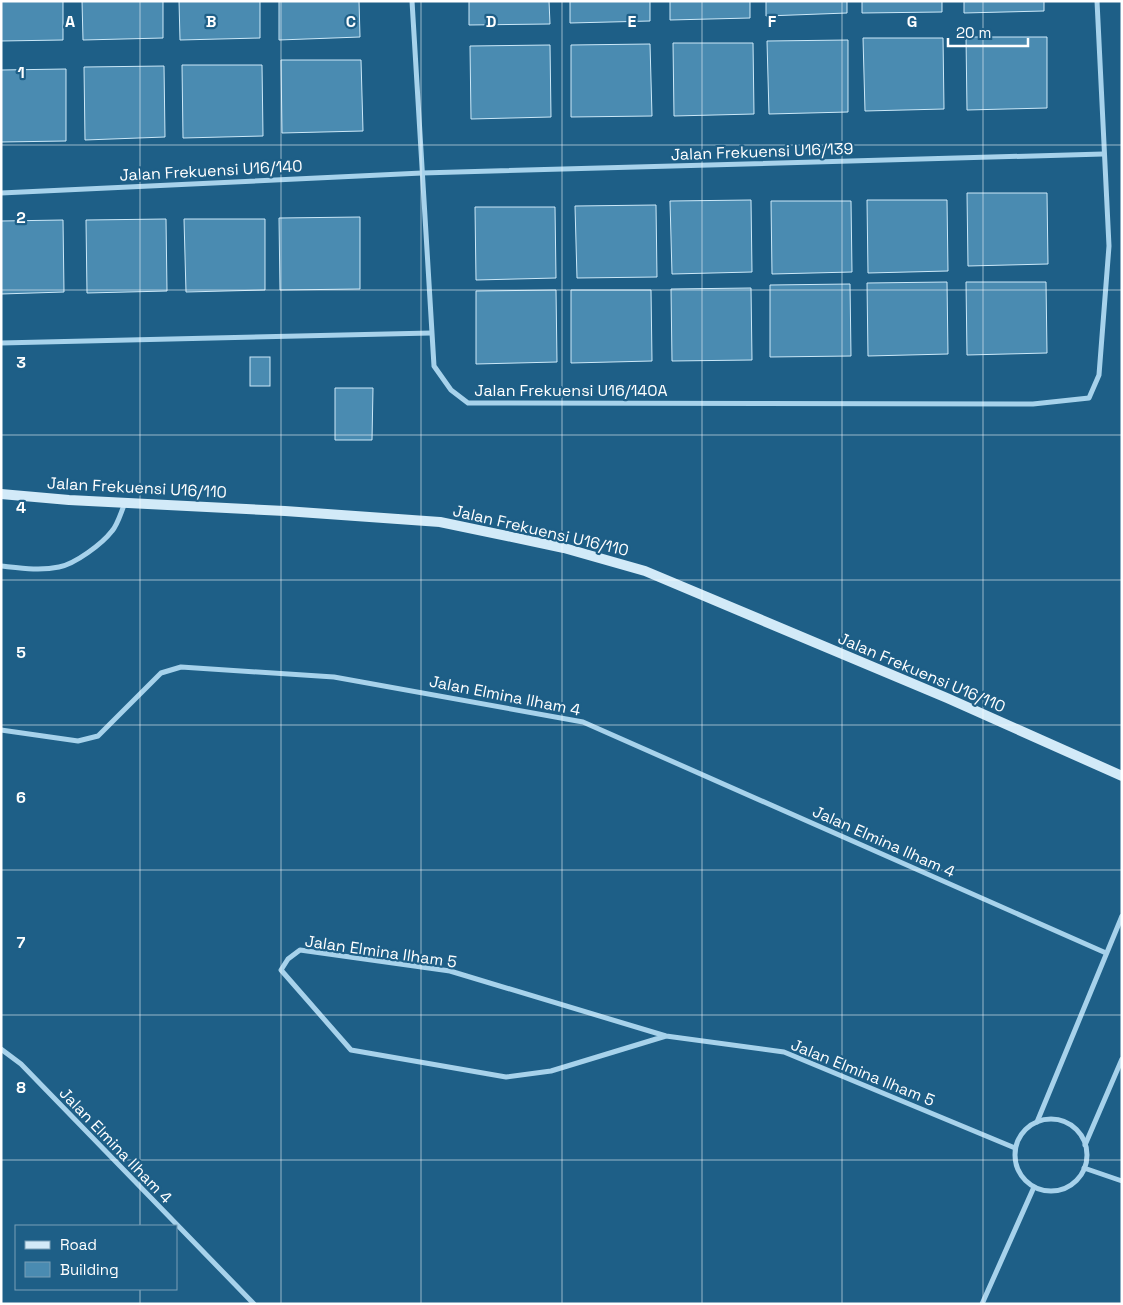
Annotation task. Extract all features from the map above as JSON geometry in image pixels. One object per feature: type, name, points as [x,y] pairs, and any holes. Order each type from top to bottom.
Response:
[{"type":"street","name":"Jalan Frekuensi U16/140A","points":[[412,1],[434,366],[450,390],[468,403],[1033,404],[1089,398],[1099,375],[1108,246],[1103,154]]},
{"type":"street","points":[[1097,1],[1103,154]]},
{"type":"street","name":"Jalan Frekuensi U16/139","points":[[422,173],[1103,154]]},
{"type":"street","name":"Jalan Frekuensi U16/140","points":[[1,193],[422,173]]},
{"type":"street","points":[[1,343],[431,334]]},
{"type":"street","name":"Jalan Frekuensi U16/110","points":[[1,494],[69,500],[285,510],[440,522],[564,548],[646,571],[947,698],[1122,776]]},
{"type":"street","points":[[1,566],[43,569],[60,567],[70,563],[98,546],[113,530],[125,502]]},
{"type":"street","name":"Jalan Elmina Ilham 4","points":[[1,730],[78,741],[98,736],[161,673],[181,667],[334,676],[584,722],[1106,953]]},
{"type":"street","points":[[1037,1122],[1122,916]]},
{"type":"street","name":"Jalan Elmina Ilham 5","points":[[666,1036],[551,1071],[506,1077],[351,1050],[282,970],[288,959],[300,950],[450,971],[666,1036],[784,1052],[1015,1148]]},
{"type":"street","name":"Jalan Elmina Ilham 4","points":[[1,1049],[20,1064],[177,1225]]},
{"type":"street","points":[[1085,1145],[1122,1059]]},
{"type":"street","points":[[1049,1119],[1061,1120],[1072,1126],[1080,1134],[1085,1145],[1087,1157],[1084,1168],[1078,1178],[1064,1188],[1046,1191],[1034,1187],[1025,1181],[1018,1171],[1014,1159],[1019,1137],[1037,1122],[1049,1119]]},
{"type":"street","points":[[1084,1168],[1122,1181]]},
{"type":"street","points":[[982,1304],[1034,1187]]},
{"type":"street","name":"Jalan Elmina Ilham 4","points":[[178,1226],[254,1304]]},
{"type":"building","points":[[1,1],[63,1],[63,40],[1,41]]},
{"type":"building","points":[[82,1],[163,1],[163,38],[83,40]]},
{"type":"building","points":[[179,1],[260,1],[260,38],[180,40]]},
{"type":"building","points":[[279,1],[359,1],[360,37],[279,40]]},
{"type":"building","points":[[469,1],[549,1],[550,24],[469,25]]},
{"type":"building","points":[[570,1],[650,1],[650,21],[570,23]]},
{"type":"building","points":[[670,1],[750,1],[750,18],[670,20]]},
{"type":"building","points":[[766,1],[847,1],[847,13],[766,16]]},
{"type":"building","points":[[862,1],[942,1],[942,12],[862,13]]},
{"type":"building","points":[[964,1],[1044,1],[1044,11],[964,13]]},
{"type":"building","points":[[966,37],[1047,37],[1047,108],[967,110]]},
{"type":"building","points":[[863,38],[943,38],[944,109],[865,111]]},
{"type":"building","points":[[848,40],[848,112],[769,114],[767,41]]},
{"type":"building","points":[[673,43],[753,43],[754,114],[674,116]]},
{"type":"building","points":[[650,44],[652,116],[571,117],[571,45]]},
{"type":"building","points":[[550,45],[551,117],[471,119],[470,46]]},
{"type":"building","points":[[281,60],[361,60],[363,131],[282,133]]},
{"type":"building","points":[[182,65],[262,65],[263,136],[183,138]]},
{"type":"building","points":[[164,66],[165,137],[85,140],[84,67]]},
{"type":"building","points":[[66,69],[66,141],[1,142],[1,70]]},
{"type":"building","points":[[967,193],[1047,193],[1048,264],[968,266]]},
{"type":"building","points":[[751,200],[752,272],[672,274],[670,201]]},
{"type":"building","points":[[867,200],[947,200],[948,271],[868,273]]},
{"type":"building","points":[[771,201],[851,201],[852,272],[772,274]]},
{"type":"building","points":[[656,205],[657,277],[577,278],[575,206]]},
{"type":"building","points":[[475,207],[555,207],[556,278],[476,280]]},
{"type":"building","points":[[360,217],[360,289],[280,290],[279,218]]},
{"type":"building","points":[[166,219],[167,291],[87,293],[86,220]]},
{"type":"building","points":[[184,219],[265,219],[265,290],[186,292]]},
{"type":"building","points":[[63,220],[64,292],[1,294],[1,221]]},
{"type":"building","points":[[947,282],[948,354],[868,356],[867,283]]},
{"type":"building","points":[[966,282],[1046,282],[1047,353],[967,355]]},
{"type":"building","points":[[850,284],[851,356],[770,357],[770,285]]},
{"type":"building","points":[[751,288],[752,360],[672,361],[671,289]]},
{"type":"building","points":[[556,290],[557,362],[476,364],[476,291]]},
{"type":"building","points":[[571,290],[651,290],[652,361],[571,363]]},
{"type":"building","points":[[250,357],[270,357],[270,386],[250,386]]},
{"type":"building","points":[[335,388],[373,388],[372,440],[335,440]]}]
